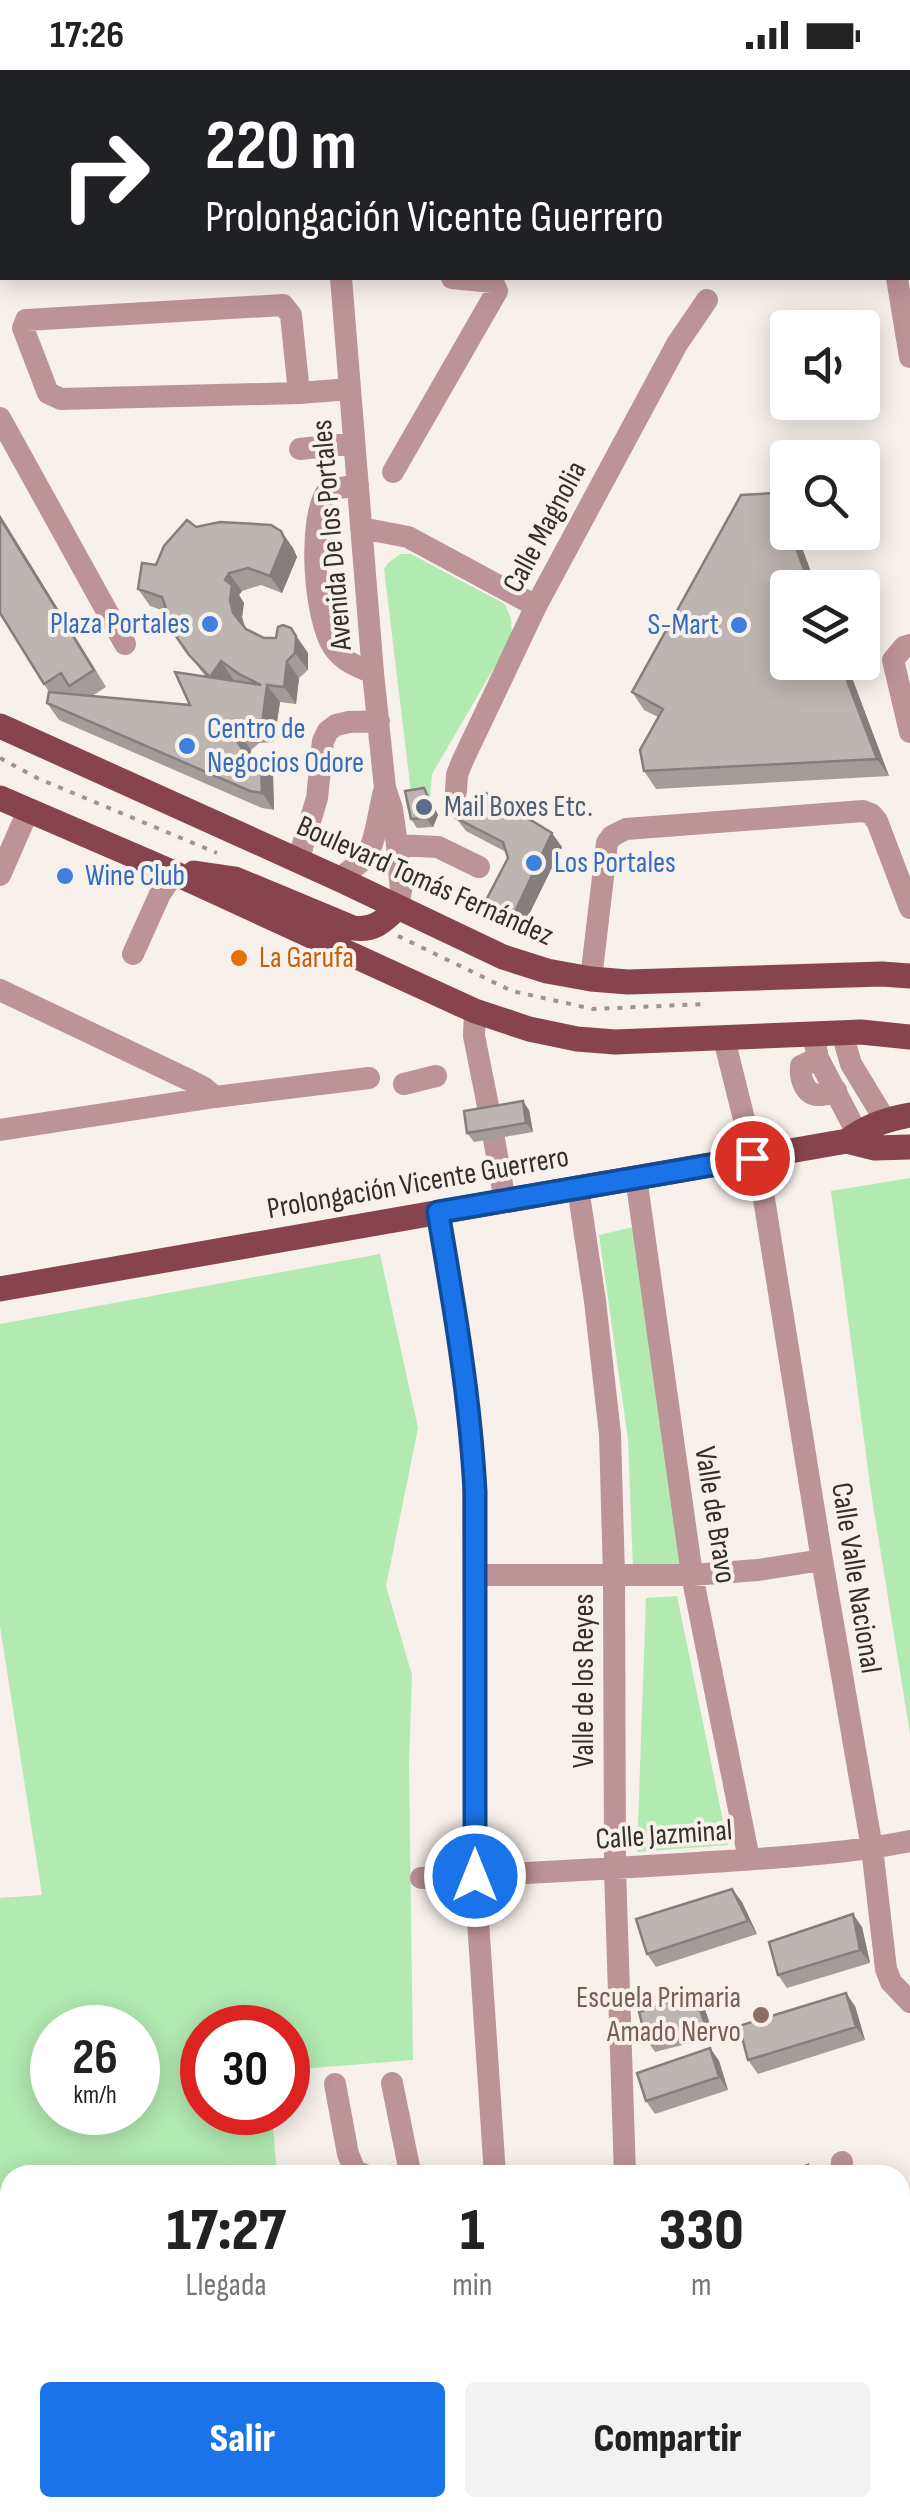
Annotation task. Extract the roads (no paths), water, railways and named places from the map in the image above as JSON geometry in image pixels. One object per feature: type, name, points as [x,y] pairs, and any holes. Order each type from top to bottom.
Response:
[{"type":"main road","name":"Boulevard Tomás Fernández","points":[[0,726],[504,956],[547,971],[628,982],[910,976]]},
{"type":"main road","points":[[0,798],[475,1011],[529,1029],[615,1042],[724,1039],[815,1046],[842,1033],[907,1039]]},
{"type":"main road","points":[[174,873],[235,879],[365,930],[384,922],[397,908]]},
{"type":"main road","points":[[852,1137],[904,1116]]},
{"type":"main road","points":[[852,1137],[874,1148],[910,1146]]},
{"type":"main road","name":"Prolongación Vicente Guerrero","points":[[0,1289],[752,1158],[852,1137]]},
{"type":"street","name":"Avenida De los Portales","points":[[342,280],[373,673],[386,788],[397,845],[401,891],[397,908]]},
{"type":"street","points":[[393,472],[495,297],[496,287],[486,280]]},
{"type":"street","points":[[897,280],[910,357]]},
{"type":"street","name":"Calle Magnolia","points":[[456,791],[462,762],[536,606],[677,344],[707,300]]},
{"type":"street","points":[[299,393],[291,315],[283,305],[26,320],[22,328],[48,393],[61,399],[299,393],[350,389]]},
{"type":"street","points":[[0,418],[125,644]]},
{"type":"street","points":[[328,490],[312,459],[300,450],[354,443]]},
{"type":"street","points":[[358,485],[328,490],[321,499],[316,584],[324,628],[335,649],[349,663],[373,673]]},
{"type":"street","points":[[362,528],[408,537],[536,606]]},
{"type":"street","points":[[910,645],[904,646],[893,660],[910,732]]},
{"type":"street","points":[[298,860],[317,798],[323,742],[328,730],[349,722],[379,721]]},
{"type":"street","name":"Avenida De los Portales","points":[[339,878],[366,857],[372,847],[386,788]]},
{"type":"street","points":[[0,874],[28,811]]},
{"type":"street","points":[[591,979],[607,844],[612,836],[626,829],[871,814],[877,820],[910,908]]},
{"type":"street","points":[[397,845],[438,846],[480,867]]},
{"type":"street","points":[[133,954],[160,894],[174,873]]},
{"type":"street","points":[[0,990],[188,1079],[214,1097]]},
{"type":"street","points":[[475,1011],[474,1036],[504,1200]]},
{"type":"street","points":[[842,1033],[850,1064],[904,1116]]},
{"type":"street","name":"Calle Valle Nacional","points":[[724,1039],[764,1199],[872,1848],[886,1969],[891,1982],[910,2002]]},
{"type":"street","points":[[815,1046],[802,1066],[804,1086],[820,1096],[836,1090],[852,1137]]},
{"type":"street","points":[[404,1084],[436,1076]]},
{"type":"street","points":[[0,1130],[368,1078]]},
{"type":"street","name":"Valle de Bravo","points":[[636,1178],[692,1574],[749,1860]]},
{"type":"street","name":"Valle de los Reyes","points":[[578,1188],[610,1434],[615,1870],[625,2165]]},
{"type":"street","points":[[438,1212],[469,1406],[475,1492],[475,1876],[494,2165]]},
{"type":"street","points":[[475,1575],[692,1574],[758,1570],[822,1560]]},
{"type":"street","name":"Calle Jazminal","points":[[421,1878],[749,1860],[872,1848],[910,1840]]},
{"type":"street","points":[[392,2083],[408,2165]]},
{"type":"street","points":[[335,2084],[353,2165]]},
{"type":"place","name":"Plaza Portales","points":[[210,624]]},
{"type":"place","name":"S-Mart","points":[[739,625]]},
{"type":"place","name":"Centro de Negocios Odore","points":[[187,746]]},
{"type":"place","name":"Mail Boxes Etc.","points":[[424,807]]},
{"type":"place","name":"Los Portales","points":[[534,863]]},
{"type":"place","name":"Wine Club","points":[[65,876]]},
{"type":"place","name":"La Garufa","points":[[239,958]]},
{"type":"place","name":"Escuela Primaria Amado Nervo","points":[[761,2015]]}]
